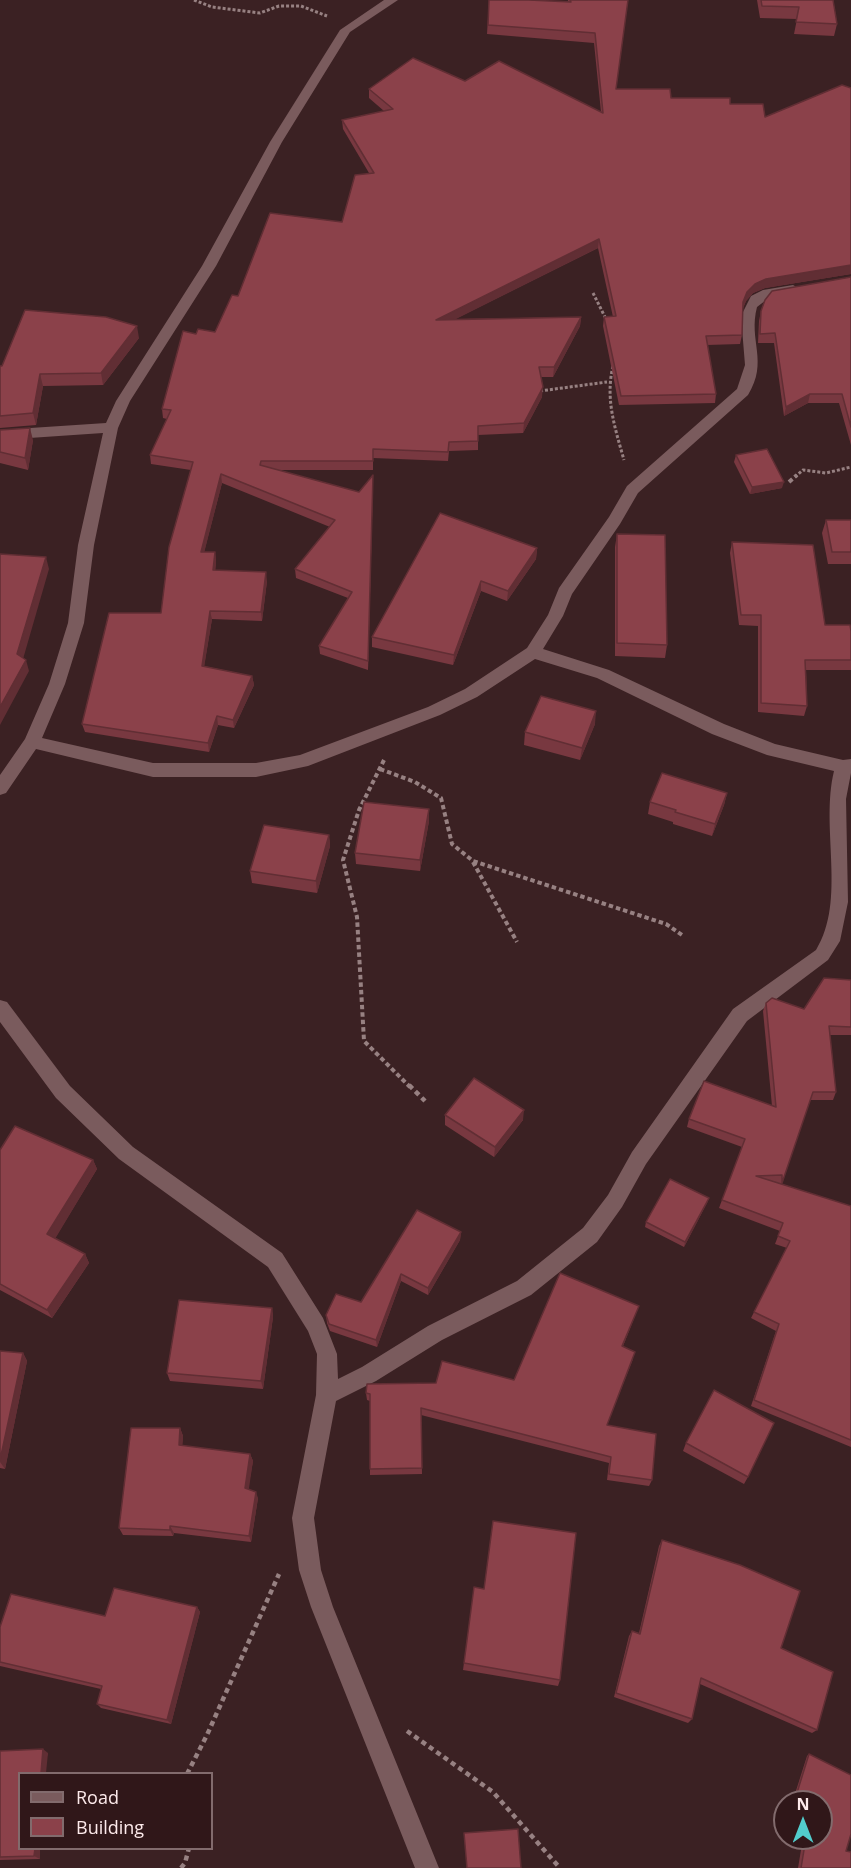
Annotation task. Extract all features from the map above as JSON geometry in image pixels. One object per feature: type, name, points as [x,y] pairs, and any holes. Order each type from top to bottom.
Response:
[{"type":"street","points":[[1,786],[32,742],[57,684],[76,623],[86,545],[111,428],[123,401],[209,266],[276,142],[346,30],[392,0]]},
{"type":"street","points":[[32,742],[153,770],[256,770],[302,761],[434,711],[471,693],[532,652],[555,616],[565,592],[632,490],[743,392],[749,382],[752,364],[747,338],[749,313],[754,302],[765,294],[808,287]]},
{"type":"street","points":[[0,435],[111,428]]},
{"type":"street","points":[[327,1395],[369,1374],[435,1333],[524,1288],[590,1235],[615,1201],[639,1158],[740,1015],[753,1002],[823,954],[832,941],[843,894],[837,798],[847,767],[773,750],[718,729],[603,674],[532,652]]},
{"type":"street","points":[[0,1008],[63,1092],[126,1153],[275,1260],[316,1325],[327,1354],[327,1395],[303,1518],[310,1570],[322,1607],[427,1868]]},
{"type":"path","points":[[194,0],[212,8],[260,13],[279,6],[301,6],[327,16],[346,30]]},
{"type":"path","points":[[593,293],[608,325]]},
{"type":"path","points":[[615,359],[608,382],[608,398],[632,490]]},
{"type":"path","points":[[530,392],[608,382]]},
{"type":"path","points":[[789,482],[803,470],[826,472],[851,467]]},
{"type":"path","points":[[400,724],[360,810],[343,860],[357,917],[364,1041],[425,1101]]},
{"type":"path","points":[[380,769],[415,782],[441,798],[452,844],[473,861],[666,924],[682,935]]},
{"type":"path","points":[[473,861],[487,891],[517,942]]},
{"type":"path","points":[[188,1772],[207,1735],[279,1572]]},
{"type":"path","points":[[406,1730],[493,1792],[560,1868]]},
{"type":"path","points":[[181,1868],[188,1850]]},
{"type":"building","points":[[489,0],[571,2],[570,0],[628,0],[616,89],[670,89],[671,98],[730,98],[730,104],[763,104],[765,117],[842,85],[851,88],[851,265],[766,279],[755,284],[747,292],[743,302],[742,335],[706,336],[716,394],[621,396],[604,317],[616,316],[599,239],[436,320],[581,317],[554,367],[539,367],[543,387],[524,423],[478,426],[478,441],[449,442],[448,452],[373,449],[373,461],[261,461],[260,465],[359,492],[373,475],[368,661],[319,646],[352,592],[295,569],[335,520],[221,474],[201,552],[215,552],[213,570],[266,572],[261,612],[210,611],[202,666],[252,676],[233,720],[217,716],[208,743],[82,724],[109,613],[161,613],[169,547],[193,462],[150,455],[171,410],[162,409],[183,331],[196,334],[198,329],[215,332],[232,295],[238,296],[270,213],[342,222],[355,175],[374,173],[342,120],[393,109],[369,89],[413,58],[465,81],[499,61],[603,113],[595,33],[488,25]]},
{"type":"building","points":[[761,0],[833,0],[837,24],[796,22],[799,7],[762,6]]},
{"type":"building","points":[[851,277],[851,427],[842,394],[810,394],[786,407],[775,333],[760,334],[761,311],[772,291]]},
{"type":"building","points":[[25,310],[106,317],[137,326],[101,373],[40,374],[33,413],[0,416],[0,366],[2,366]]},
{"type":"building","points":[[30,428],[25,458],[0,452],[0,430]]},
{"type":"building","points":[[767,449],[784,482],[752,487],[736,455]]},
{"type":"building","points":[[440,513],[537,548],[508,591],[481,581],[454,655],[372,637]]},
{"type":"building","points":[[826,520],[851,520],[851,552],[832,552]]},
{"type":"building","points":[[617,534],[665,535],[667,645],[617,643]]},
{"type":"building","points":[[732,542],[813,545],[825,625],[850,625],[851,660],[805,660],[807,706],[761,703],[761,615],[741,615]]},
{"type":"building","points":[[0,554],[46,557],[17,654],[26,660],[0,707]]},
{"type":"building","points":[[541,696],[596,711],[582,748],[525,732]]},
{"type":"building","points":[[662,773],[727,793],[715,824],[650,802]]},
{"type":"building","points":[[364,802],[429,809],[420,860],[355,853]]},
{"type":"building","points":[[264,825],[329,835],[316,881],[250,871]]},
{"type":"building","points":[[824,978],[851,980],[851,1027],[829,1026],[836,1092],[813,1092],[782,1183],[782,1175],[756,1176],[851,1206],[851,1440],[754,1400],[779,1324],[754,1312],[790,1241],[778,1236],[783,1223],[722,1200],[745,1139],[689,1119],[704,1081],[776,1107],[766,1003],[772,998],[804,1009]]},
{"type":"building","points":[[474,1078],[524,1110],[495,1147],[445,1115]]},
{"type":"building","points":[[15,1126],[93,1160],[47,1234],[85,1254],[47,1310],[0,1284],[0,1150]]},
{"type":"building","points":[[670,1179],[709,1198],[685,1242],[646,1222]]},
{"type":"building","points":[[417,1210],[461,1232],[428,1288],[401,1274],[376,1340],[329,1324],[326,1315],[336,1294],[361,1302]]},
{"type":"building","points":[[560,1273],[639,1306],[622,1346],[635,1352],[607,1425],[656,1434],[652,1480],[609,1474],[611,1457],[421,1408],[422,1468],[370,1469],[370,1394],[366,1393],[367,1384],[436,1383],[442,1361],[514,1380]]},
{"type":"building","points":[[179,1300],[272,1308],[261,1381],[167,1373]]},
{"type":"building","points":[[0,1351],[23,1353],[0,1460]]},
{"type":"building","points":[[714,1390],[774,1423],[748,1477],[686,1443]]},
{"type":"building","points":[[131,1428],[180,1428],[179,1445],[250,1454],[245,1488],[256,1492],[249,1536],[170,1526],[170,1530],[119,1528]]},
{"type":"building","points":[[493,1521],[576,1533],[560,1680],[464,1663],[474,1587],[484,1589]]},
{"type":"building","points":[[662,1540],[740,1565],[800,1591],[781,1648],[833,1672],[817,1730],[701,1678],[692,1719],[616,1693],[632,1631],[640,1634]]},
{"type":"building","points":[[114,1588],[197,1607],[167,1720],[97,1704],[102,1686],[0,1662],[0,1627],[11,1594],[105,1616]]},
{"type":"building","points":[[43,1749],[41,1772],[18,1772],[18,1850],[35,1850],[34,1856],[0,1857],[0,1751]]},
{"type":"building","points":[[809,1754],[851,1775],[851,1834],[846,1851],[851,1852],[851,1868],[801,1868],[804,1850],[833,1850],[833,1790],[798,1790]]},
{"type":"building","points":[[518,1829],[521,1868],[467,1868],[464,1833]]}]
